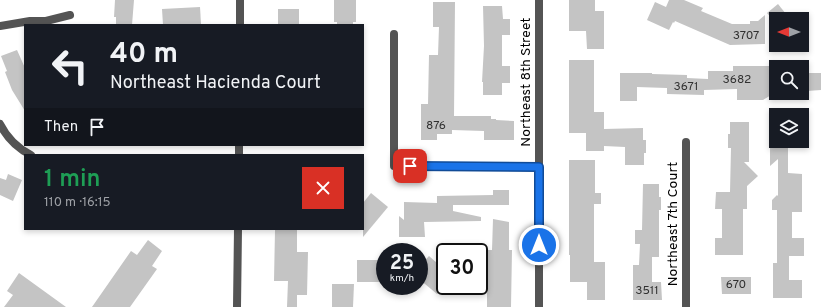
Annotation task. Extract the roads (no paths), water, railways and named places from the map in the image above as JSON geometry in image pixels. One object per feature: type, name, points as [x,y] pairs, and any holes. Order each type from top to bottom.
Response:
[{"type":"street","points":[[240,0],[240,24]]},
{"type":"street","name":"Northeast 8th Street","points":[[539,0],[539,307]]},
{"type":"street","points":[[0,26],[30,21],[46,21],[70,15]]},
{"type":"street","points":[[394,34],[394,166],[539,167]]},
{"type":"street","points":[[0,124],[2,134],[29,154]]},
{"type":"street","name":"Northeast 7th Court","points":[[686,142],[686,307]]},
{"type":"street","points":[[237,307],[238,230]]}]
